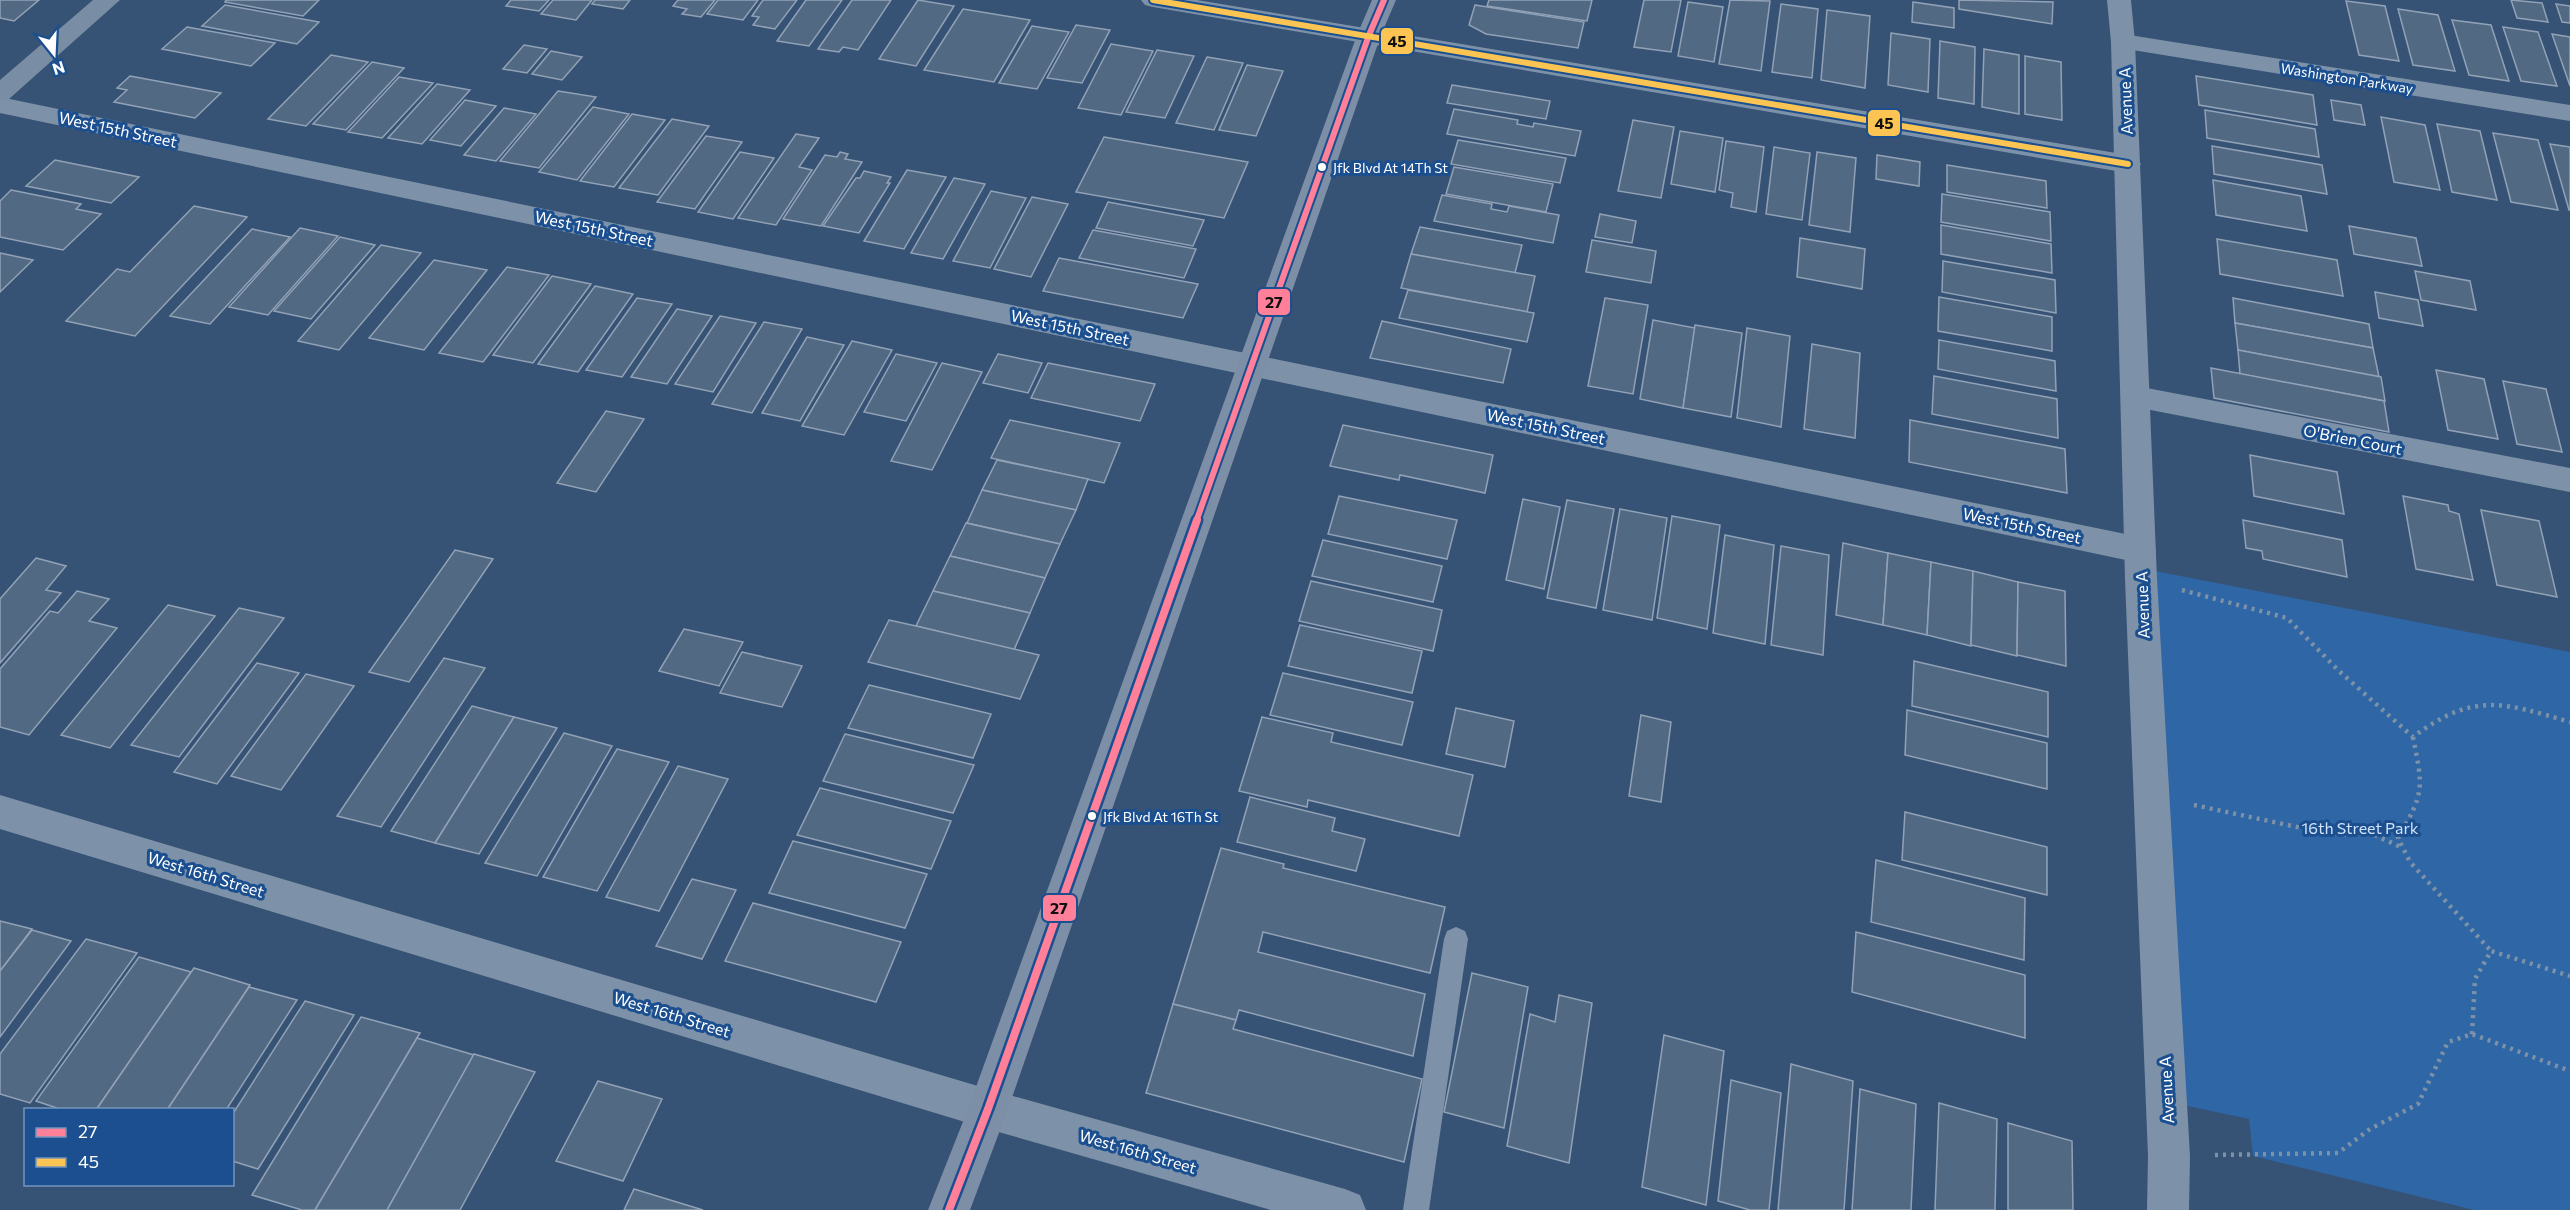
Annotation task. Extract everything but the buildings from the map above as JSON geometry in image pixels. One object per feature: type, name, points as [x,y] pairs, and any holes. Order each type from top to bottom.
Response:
[{"type":"main road","points":[[0,93],[108,0]]},
{"type":"main road","points":[[949,1210],[988,1109],[1251,365],[1369,35],[1384,0]]},
{"type":"street","points":[[1153,0],[2128,164]]},
{"type":"street","name":"Avenue A","points":[[2119,0],[2128,164],[2151,797],[2169,1156],[2168,1210]]},
{"type":"street","name":"Washington Parkway","points":[[2123,42],[2570,113]]},
{"type":"street","name":"West 15th Street","points":[[0,105],[1251,365],[2141,565]]},
{"type":"street","name":"O'Brien Court","points":[[2136,397],[2570,480]]},
{"type":"street","name":"West 16th Street","points":[[0,812],[988,1109],[1345,1210]]},
{"type":"lane","points":[[1416,1210],[1456,939]]},
{"type":"path","points":[[2141,565],[2287,618],[2339,671],[2414,737],[2422,784],[2415,809],[2398,838],[2410,862],[2491,951],[2570,976]]},
{"type":"path","points":[[2414,737],[2432,722],[2474,705],[2519,708],[2570,722]]},
{"type":"path","points":[[2151,797],[2312,830],[2348,835],[2370,833],[2403,848]]},
{"type":"path","points":[[2472,1034],[2475,979],[2491,951]]},
{"type":"path","points":[[2169,1156],[2338,1153],[2370,1129],[2418,1104],[2448,1042],[2472,1034],[2570,1071]]},
{"type":"green space","name":"16th Street Park","points":[[2135,567],[2570,652],[2570,1210],[2474,1210],[2253,1156],[2249,1119],[2164,1101]]},
{"type":"transit line","name":"45","points":[[1153,0],[2128,164]]},
{"type":"transit line","name":"27","points":[[949,1210],[988,1109],[1369,35],[1384,0]]},
{"type":"place","name":"Jfk Blvd At 14Th St","points":[[1322,167]]},
{"type":"place","name":"Jfk Blvd At 16Th St","points":[[1092,816]]}]
